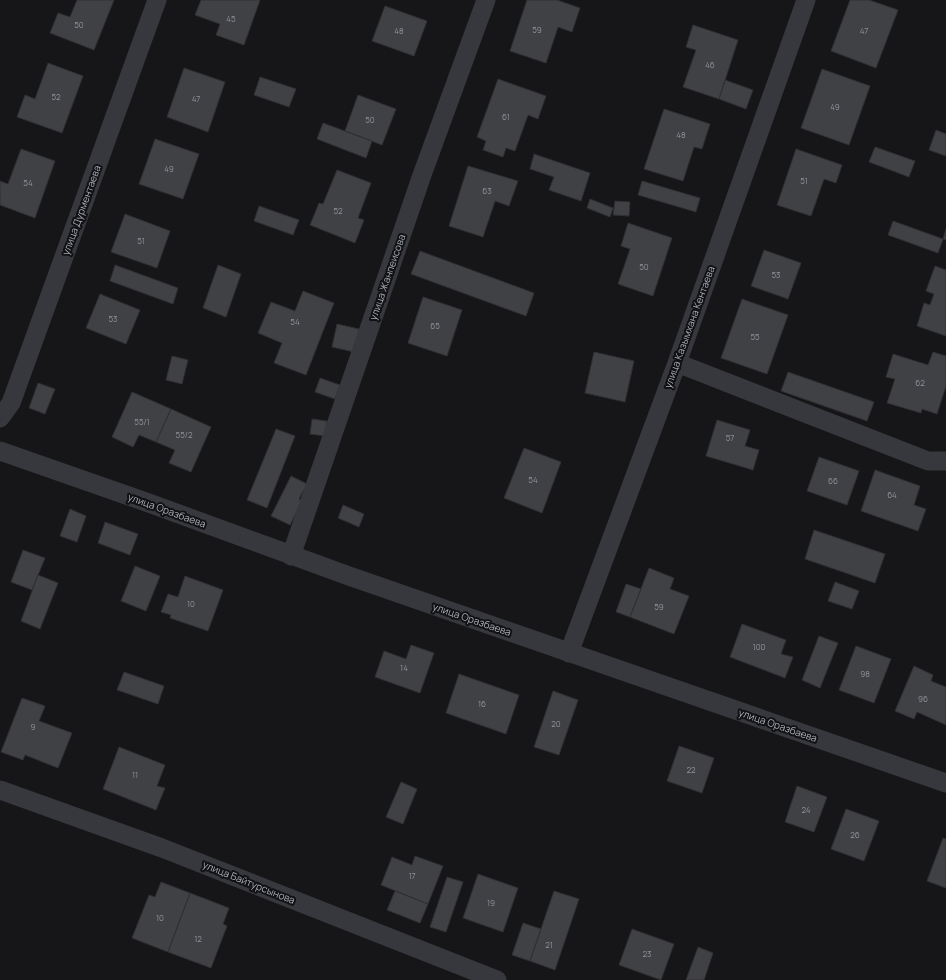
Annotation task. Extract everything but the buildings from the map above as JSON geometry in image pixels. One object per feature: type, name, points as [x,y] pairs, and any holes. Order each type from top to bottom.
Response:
[{"type":"street","name":"улица Дурментаева","points":[[0,418],[11,403],[157,0]]},
{"type":"street","name":"улица Жанпеисова","points":[[291,556],[422,175],[486,0]]},
{"type":"street","name":"улица Казымхана Кентаева","points":[[569,652],[677,363],[806,0]]},
{"type":"street","points":[[677,363],[928,461],[946,461]]},
{"type":"street","name":"улица Оразбаева","points":[[0,451],[146,502],[291,556],[946,783]]},
{"type":"street","name":"улица Байтурсынова","points":[[0,790],[162,848],[497,980]]}]
